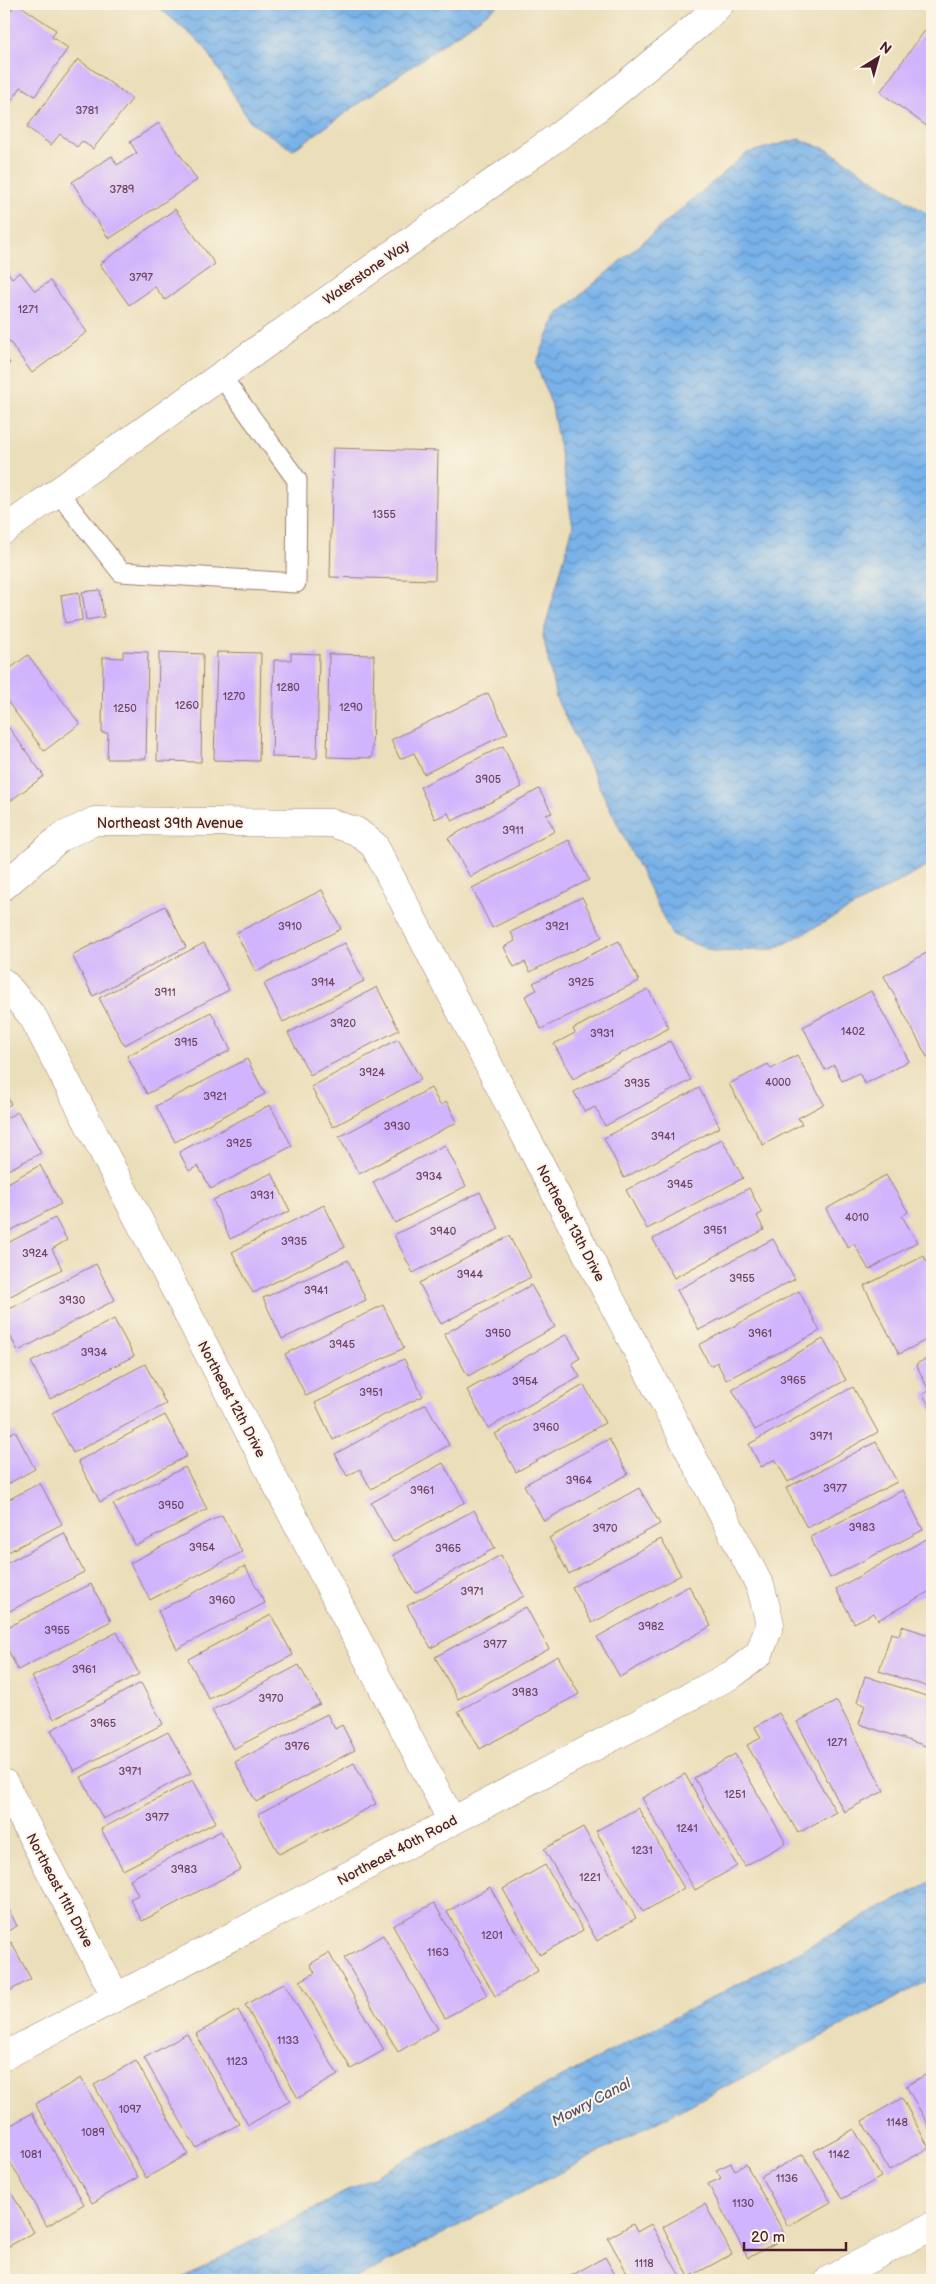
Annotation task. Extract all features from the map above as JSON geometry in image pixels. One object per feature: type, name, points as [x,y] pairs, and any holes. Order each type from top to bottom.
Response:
[{"type":"street","name":"Waterstone Way","points":[[4,530],[595,110],[700,24],[720,4]]},
{"type":"street","name":"Northeast 39th Avenue","points":[[4,886],[61,837],[95,821],[331,823],[356,832]]},
{"type":"street","name":"Northeast 13th Drive","points":[[356,832],[374,845],[383,862],[761,1588],[770,1624]]},
{"type":"street","name":"Northeast 12th Drive","points":[[4,983],[33,1017],[452,1822]]},
{"type":"street","name":"Northeast 40th Road","points":[[4,2056],[733,1674],[759,1654],[770,1624]]},
{"type":"street","name":"Northeast 11th Drive","points":[[4,1783],[116,1998]]},
{"type":"street","points":[[829,2280],[932,2226]]},
{"type":"lane","points":[[58,492],[121,572],[296,583],[298,480],[221,376]]},
{"type":"water","points":[[155,4],[500,4],[293,150],[250,122],[205,47]]},
{"type":"water","points":[[799,139],[828,150],[932,217],[932,864],[775,949],[715,952],[672,935],[556,698],[543,635],[573,526],[552,406],[536,364],[556,316],[747,153]]},
{"type":"water","name":"Mowry Canal","points":[[932,1881],[932,1979],[354,2280],[179,2280]]},
{"type":"building","points":[[15,4],[18,4],[56,30],[52,37],[68,48],[35,96],[21,87],[4,112],[4,20]]},
{"type":"building","points":[[932,21],[932,130],[880,92]]},
{"type":"building","points":[[78,59],[132,99],[93,149],[82,141],[77,147],[60,134],[51,145],[27,127]]},
{"type":"building","points":[[159,123],[197,180],[109,239],[72,182],[112,156],[117,165],[137,153],[130,142]]},
{"type":"building","points":[[175,209],[215,264],[165,300],[155,287],[129,305],[100,264]]},
{"type":"building","points":[[4,267],[12,278],[20,272],[35,291],[50,281],[87,332],[32,373],[4,334]]},
{"type":"building","points":[[4,354],[10,363],[4,368]]},
{"type":"building","points":[[333,448],[438,451],[435,580],[330,577]]},
{"type":"building","points":[[100,590],[104,617],[86,620],[82,592]]},
{"type":"building","points":[[79,592],[82,620],[65,623],[61,595]]},
{"type":"building","points":[[123,651],[148,652],[146,759],[107,759],[108,733],[102,733],[103,657],[123,658]]},
{"type":"building","points":[[159,652],[203,654],[201,762],[157,761]]},
{"type":"building","points":[[217,652],[261,653],[259,761],[214,760]]},
{"type":"building","points":[[291,653],[319,654],[317,758],[272,757],[274,660],[291,660]]},
{"type":"building","points":[[329,654],[374,655],[372,758],[327,757]]},
{"type":"building","points":[[28,655],[80,724],[44,751],[4,697],[4,673]]},
{"type":"building","points":[[488,693],[508,733],[424,774],[414,753],[400,759],[391,740]]},
{"type":"building","points":[[4,721],[44,776],[10,801],[4,792]]},
{"type":"building","points":[[503,746],[522,787],[452,821],[448,813],[435,819],[420,787]]},
{"type":"building","points":[[539,789],[552,813],[546,815],[555,831],[470,877],[448,838]]},
{"type":"building","points":[[569,840],[589,880],[492,928],[472,888]]},
{"type":"building","points":[[322,890],[341,929],[256,972],[236,933]]},
{"type":"building","points":[[582,897],[602,937],[530,972],[525,962],[514,967],[504,947],[515,941],[511,932]]},
{"type":"building","points":[[165,906],[186,947],[93,996],[72,955]]},
{"type":"building","points":[[619,941],[639,981],[541,1029],[525,996],[537,990],[533,983]]},
{"type":"building","points":[[204,943],[229,990],[124,1045],[99,998]]},
{"type":"building","points":[[345,943],[364,981],[283,1022],[264,984]]},
{"type":"building","points":[[932,950],[932,1054],[927,1057],[884,976]]},
{"type":"building","points":[[377,987],[399,1030],[310,1075],[288,1033]]},
{"type":"building","points":[[648,989],[669,1028],[573,1079],[554,1044],[575,1033],[573,1029]]},
{"type":"building","points":[[871,991],[909,1061],[865,1084],[859,1073],[842,1081],[834,1065],[825,1070],[803,1027]]},
{"type":"building","points":[[211,1012],[231,1050],[147,1094],[127,1056]]},
{"type":"building","points":[[398,1039],[421,1079],[333,1127],[311,1087]]},
{"type":"building","points":[[670,1041],[691,1080],[605,1126],[595,1107],[585,1112],[574,1092]]},
{"type":"building","points":[[797,1055],[824,1104],[798,1118],[802,1124],[763,1145],[729,1084],[768,1064],[771,1069]]},
{"type":"building","points":[[247,1059],[265,1094],[175,1142],[156,1106]]},
{"type":"building","points":[[431,1088],[440,1105],[447,1102],[457,1122],[359,1174],[339,1137]]},
{"type":"building","points":[[699,1088],[720,1127],[624,1178],[604,1138]]},
{"type":"building","points":[[4,1089],[11,1104],[4,1108]]},
{"type":"building","points":[[270,1105],[292,1146],[211,1189],[198,1166],[189,1171],[179,1152]]},
{"type":"building","points":[[18,1112],[41,1153],[4,1172],[4,1119]]},
{"type":"building","points":[[722,1139],[743,1178],[647,1229],[626,1190]]},
{"type":"building","points":[[445,1145],[466,1186],[395,1223],[373,1182]]},
{"type":"building","points":[[40,1165],[61,1204],[4,1234],[4,1185]]},
{"type":"building","points":[[272,1173],[290,1211],[230,1239],[213,1200]]},
{"type":"building","points":[[886,1175],[908,1212],[902,1216],[917,1242],[869,1270],[854,1244],[848,1248],[826,1209]]},
{"type":"building","points":[[749,1188],[762,1213],[757,1216],[764,1230],[674,1278],[653,1239]]},
{"type":"building","points":[[480,1192],[499,1229],[413,1273],[394,1235]]},
{"type":"building","points":[[324,1205],[345,1247],[253,1293],[232,1252]]},
{"type":"building","points":[[55,1218],[67,1240],[52,1249],[62,1269],[5,1299],[4,1245]]},
{"type":"building","points":[[509,1236],[531,1277],[441,1324],[419,1283]]},
{"type":"building","points":[[773,1239],[795,1279],[699,1330],[677,1290]]},
{"type":"building","points":[[924,1256],[927,1262],[932,1260],[932,1337],[899,1354],[864,1286]]},
{"type":"building","points":[[348,1260],[366,1300],[282,1339],[263,1298]]},
{"type":"building","points":[[96,1264],[115,1300],[18,1351],[4,1324],[4,1312]]},
{"type":"building","points":[[531,1285],[555,1327],[468,1376],[444,1334]]},
{"type":"building","points":[[799,1291],[820,1331],[726,1380],[717,1362],[710,1366],[699,1345]]},
{"type":"building","points":[[383,1305],[404,1348],[306,1396],[285,1354]]},
{"type":"building","points":[[114,1319],[134,1356],[50,1399],[31,1362]]},
{"type":"building","points":[[567,1334],[580,1358],[572,1363],[580,1377],[488,1428],[467,1390]]},
{"type":"building","points":[[823,1339],[846,1380],[755,1430],[732,1389]]},
{"type":"building","points":[[932,1356],[932,1412],[923,1394],[929,1391],[916,1364]]},
{"type":"building","points":[[404,1359],[423,1396],[333,1440],[315,1403]]},
{"type":"building","points":[[145,1364],[166,1404],[73,1453],[52,1413]]},
{"type":"building","points":[[584,1385],[605,1423],[516,1472],[495,1434]]},
{"type":"building","points":[[853,1387],[878,1432],[788,1482],[775,1459],[761,1467],[749,1444]]},
{"type":"building","points":[[426,1404],[449,1445],[371,1489],[360,1469],[347,1476],[335,1454]]},
{"type":"building","points":[[165,1415],[187,1456],[100,1502],[78,1461]]},
{"type":"building","points":[[15,1431],[35,1469],[4,1486],[4,1437]]},
{"type":"building","points":[[609,1439],[628,1474],[544,1521],[524,1485]]},
{"type":"building","points":[[876,1442],[897,1482],[807,1528],[786,1488]]},
{"type":"building","points":[[443,1463],[465,1502],[393,1542],[371,1503]]},
{"type":"building","points":[[185,1467],[207,1509],[136,1546],[113,1504]]},
{"type":"building","points":[[40,1483],[62,1524],[4,1554],[4,1502]]},
{"type":"building","points":[[639,1488],[660,1524],[569,1574],[549,1538]]},
{"type":"building","points":[[903,1490],[923,1530],[830,1578],[810,1537]]},
{"type":"building","points":[[474,1510],[495,1548],[415,1593],[393,1555]]},
{"type":"building","points":[[222,1515],[242,1552],[150,1600],[130,1563]]},
{"type":"building","points":[[64,1533],[84,1572],[4,1614],[4,1565]]},
{"type":"building","points":[[930,1537],[932,1541],[932,1590],[878,1620],[874,1613],[854,1623],[836,1589]]},
{"type":"building","points":[[661,1539],[681,1575],[592,1623],[572,1587]]},
{"type":"building","points":[[501,1555],[524,1596],[431,1648],[407,1606]]},
{"type":"building","points":[[245,1566],[265,1603],[177,1649],[158,1611]]},
{"type":"building","points":[[91,1584],[111,1621],[18,1670],[4,1642],[4,1629]]},
{"type":"building","points":[[689,1586],[711,1626],[620,1677],[597,1637]]},
{"type":"building","points":[[526,1607],[549,1649],[458,1699],[435,1657]]},
{"type":"building","points":[[271,1615],[293,1655],[209,1699],[188,1659]]},
{"type":"building","points":[[902,1626],[932,1636],[932,1688],[879,1671],[891,1633],[899,1635]]},
{"type":"building","points":[[117,1632],[139,1674],[54,1719],[32,1677]]},
{"type":"building","points":[[558,1656],[579,1694],[480,1749],[458,1711]]},
{"type":"building","points":[[299,1665],[320,1704],[233,1749],[212,1710]]},
{"type":"building","points":[[865,1676],[932,1698],[932,1748],[859,1724],[865,1705],[857,1702]]},
{"type":"building","points":[[141,1683],[163,1724],[74,1771],[51,1730]]},
{"type":"building","points":[[837,1701],[884,1791],[844,1812],[797,1722]]},
{"type":"building","points":[[779,1713],[836,1812],[798,1833],[747,1745],[761,1738],[755,1727]]},
{"type":"building","points":[[327,1714],[335,1729],[342,1725],[355,1750],[256,1802],[235,1762]]},
{"type":"building","points":[[168,1732],[191,1773],[103,1819],[81,1777]]},
{"type":"building","points":[[735,1754],[786,1843],[745,1866],[694,1778]]},
{"type":"building","points":[[354,1763],[376,1804],[279,1854],[258,1814]]},
{"type":"building","points":[[685,1774],[737,1866],[695,1890],[642,1798]]},
{"type":"building","points":[[193,1780],[216,1822],[123,1870],[101,1829]]},
{"type":"building","points":[[638,1808],[684,1888],[643,1912],[596,1831]]},
{"type":"building","points":[[583,1827],[636,1918],[597,1941],[544,1849]]},
{"type":"building","points":[[221,1831],[241,1869],[142,1921],[130,1899],[138,1895],[130,1879]]},
{"type":"building","points":[[545,1865],[583,1930],[540,1955],[503,1889]]},
{"type":"building","points":[[490,1887],[538,1971],[495,1996],[447,1912]]},
{"type":"building","points":[[4,1900],[17,1926],[4,1933]]},
{"type":"building","points":[[434,1903],[487,1995],[445,2018],[393,1926]]},
{"type":"building","points":[[383,1935],[438,2029],[398,2052],[344,1958]]},
{"type":"building","points":[[11,1942],[31,1979],[4,1994],[4,1945]]},
{"type":"building","points":[[329,1953],[384,2050],[351,2069],[300,1981],[315,1973],[310,1964]]},
{"type":"building","points":[[284,1983],[338,2075],[298,2098],[245,2005]]},
{"type":"building","points":[[238,2010],[290,2101],[248,2125],[196,2034]]},
{"type":"building","points":[[187,2034],[239,2124],[196,2148],[144,2058]]},
{"type":"building","points":[[136,2061],[188,2154],[146,2178],[94,2085]]},
{"type":"building","points":[[932,2071],[932,2131],[906,2086]]},
{"type":"building","points":[[81,2078],[138,2177],[92,2203],[35,2104]]},
{"type":"building","points":[[902,2098],[929,2148],[889,2170],[862,2121]]},
{"type":"building","points":[[32,2113],[84,2204],[47,2226],[4,2151],[4,2129]]},
{"type":"building","points":[[854,2129],[881,2177],[842,2199],[814,2151]]},
{"type":"building","points":[[803,2154],[831,2202],[788,2226],[761,2177]]},
{"type":"building","points":[[731,2163],[735,2170],[746,2164],[786,2237],[748,2258],[708,2184],[721,2178],[716,2170]]},
{"type":"building","points":[[4,2180],[34,2232],[4,2249]]},
{"type":"building","points":[[705,2204],[732,2254],[689,2277],[663,2227]]},
{"type":"building","points":[[633,2224],[637,2232],[651,2224],[682,2280],[631,2280],[608,2238]]},
{"type":"building","points":[[605,2257],[618,2280],[565,2279]]}]
